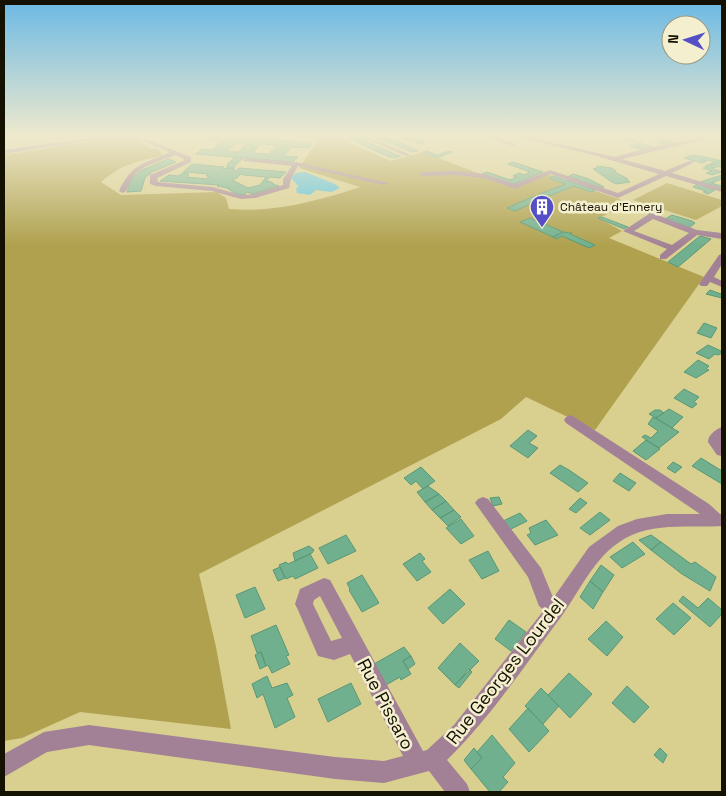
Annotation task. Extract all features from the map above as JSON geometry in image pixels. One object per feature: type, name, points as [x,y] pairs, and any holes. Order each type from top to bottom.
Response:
[{"type":"street","points":[[124,191],[130,176],[134,172]]},
{"type":"street","points":[[161,172],[153,178],[153,182],[156,184],[213,189],[241,198],[255,196],[286,186],[291,172]]},
{"type":"street","points":[[334,172],[384,183]]},
{"type":"street","points":[[550,172],[618,196],[671,172]]},
{"type":"street","points":[[423,174],[480,176],[514,188],[550,172]]},
{"type":"street","points":[[661,172],[722,190]]},
{"type":"street","points":[[674,249],[627,231],[652,216],[695,232],[722,236]]},
{"type":"street","points":[[663,257],[695,232]]},
{"type":"street","points":[[722,257],[706,281],[722,284]]},
{"type":"street","points":[[571,420],[704,508],[719,520]]},
{"type":"street","points":[[722,432],[715,439],[715,442],[722,451]]},
{"type":"street","points":[[483,503],[535,573],[545,600],[556,609]]},
{"type":"street","name":"Rue Georges Lourdel","points":[[426,762],[461,732],[556,609],[595,552],[624,531],[650,523],[719,520]]},
{"type":"street","name":"Rue Pissaro","points":[[354,643],[426,762],[459,792]]},
{"type":"street","points":[[4,766],[44,742],[88,735],[335,768],[384,772],[426,762]]},
{"type":"shaded area","points":[[4,172],[113,172],[101,182],[121,195],[217,192],[226,198],[229,209],[246,210],[295,205],[360,187],[312,172],[475,172],[513,187],[544,173],[630,203],[599,218],[622,231],[609,238],[704,277],[595,430],[526,397],[501,419],[199,574],[216,647],[231,729],[80,712],[22,738],[4,741]]},
{"type":"shaded area","points":[[667,183],[722,200],[722,206],[696,220],[633,200]]},
{"type":"water","points":[[305,172],[335,184],[340,188],[331,192],[316,190],[310,195],[297,193],[296,188],[299,187],[291,178],[296,173]]},
{"type":"building","points":[[139,172],[152,172],[145,178],[141,191],[127,192],[132,178]]},
{"type":"building","points":[[183,172],[186,172],[184,173],[189,174],[187,177],[207,179],[209,176],[206,176],[208,174],[188,172],[286,172],[280,178],[270,177],[265,182],[269,181],[279,186],[253,194],[247,192],[244,195],[236,194],[227,188],[217,186],[219,185],[160,181],[169,175],[179,176]],"holes":[[[241,174],[266,177],[260,185],[248,188],[232,180]]]},
{"type":"building","points":[[487,172],[510,180],[517,177],[513,176],[519,173],[524,175],[530,172],[543,172],[512,185],[482,174]]},
{"type":"building","points":[[598,172],[615,172],[630,182],[616,184]]},
{"type":"building","points":[[709,172],[722,172],[712,175],[706,173]]},
{"type":"building","points":[[573,174],[589,179],[604,187],[599,188],[569,176]]},
{"type":"building","points":[[722,175],[722,179],[711,183],[722,186],[722,188],[700,182]]},
{"type":"building","points":[[553,176],[595,190],[591,192],[574,186],[544,198],[537,195],[566,184],[549,178]]},
{"type":"building","points":[[697,184],[715,190],[708,194],[703,192],[706,191],[693,187]]},
{"type":"building","points":[[534,196],[542,199],[515,211],[507,208]]},
{"type":"building","points":[[632,203],[657,211],[651,214],[626,205]]},
{"type":"building","points":[[672,215],[695,223],[689,228],[665,219]]},
{"type":"building","points":[[602,217],[628,227],[624,229],[598,218]]},
{"type":"building","name":"Château d'Ennery","points":[[530,218],[563,232],[553,237],[520,222]]},
{"type":"building","points":[[563,232],[572,233],[570,234],[595,245],[589,248],[562,236],[556,239],[553,237]]},
{"type":"building","points":[[700,236],[711,239],[678,267],[668,262]]},
{"type":"building","points":[[710,290],[721,294],[722,292],[722,298],[706,294]]},
{"type":"building","points":[[704,323],[717,328],[711,338],[697,333]]},
{"type":"building","points":[[708,345],[722,353],[715,354],[709,359],[696,353]]},
{"type":"building","points":[[698,360],[709,366],[706,369],[709,370],[696,378],[684,372]]},
{"type":"building","points":[[684,389],[699,397],[694,402],[697,404],[692,408],[674,398]]},
{"type":"building","points":[[669,409],[683,417],[672,428],[656,418]]},
{"type":"building","points":[[655,410],[660,410],[664,413],[656,418],[649,414]]},
{"type":"building","points":[[653,417],[679,432],[659,448],[642,437],[645,435],[651,438],[658,431],[648,424]]},
{"type":"building","points":[[528,430],[537,436],[529,443],[538,448],[528,458],[510,446]]},
{"type":"building","points":[[646,440],[660,449],[646,460],[633,451]]},
{"type":"building","points":[[701,458],[722,471],[722,484],[692,466]]},
{"type":"building","points":[[673,462],[682,467],[675,473],[667,468]]},
{"type":"building","points":[[560,465],[588,483],[578,492],[550,473]]},
{"type":"building","points":[[421,467],[435,481],[423,489],[416,481],[411,485],[404,478]]},
{"type":"building","points":[[620,473],[636,483],[629,491],[613,481]]},
{"type":"building","points":[[428,486],[439,494],[425,502],[417,492]]},
{"type":"building","points":[[439,494],[446,501],[432,510],[425,502]]},
{"type":"building","points":[[499,497],[502,504],[493,506],[490,498]]},
{"type":"building","points":[[580,498],[587,503],[576,513],[569,509]]},
{"type":"building","points":[[446,501],[454,510],[440,518],[432,510]]},
{"type":"building","points":[[454,510],[461,517],[448,526],[440,518]]},
{"type":"building","points":[[600,512],[610,520],[590,535],[580,528]]},
{"type":"building","points":[[520,513],[527,521],[509,530],[503,521]]},
{"type":"building","points":[[461,519],[474,536],[461,544],[446,528]]},
{"type":"building","points":[[546,520],[558,535],[535,545],[527,535],[531,533],[529,528]]},
{"type":"building","points":[[346,535],[356,551],[328,564],[319,548]]},
{"type":"building","points":[[651,535],[661,542],[651,550],[639,540]]},
{"type":"building","points":[[633,542],[645,554],[622,568],[610,557]]},
{"type":"building","points":[[661,542],[691,564],[695,562],[716,577],[710,591],[682,574],[651,550]]},
{"type":"building","points":[[309,546],[314,550],[312,553],[295,561],[293,553]]},
{"type":"building","points":[[488,551],[499,571],[482,579],[469,560]]},
{"type":"building","points":[[420,553],[425,559],[422,561],[431,572],[417,581],[403,564]]},
{"type":"building","points":[[310,554],[318,568],[295,579],[293,576],[286,579],[279,565],[286,562],[288,564]]},
{"type":"building","points":[[601,565],[614,575],[603,592],[590,581]]},
{"type":"building","points":[[280,567],[285,578],[278,581],[273,570]]},
{"type":"building","points":[[362,575],[379,603],[362,612],[347,583]]},
{"type":"building","points":[[590,581],[603,592],[593,609],[580,597]]},
{"type":"building","points":[[255,587],[265,609],[245,618],[236,595]]},
{"type":"building","points":[[450,589],[465,604],[443,624],[428,608]]},
{"type":"building","points":[[683,596],[698,608],[708,598],[722,610],[722,614],[710,627],[679,601]]},
{"type":"building","points":[[673,603],[691,618],[674,635],[656,619]]},
{"type":"building","points":[[509,620],[526,632],[511,651],[495,639]]},
{"type":"building","points":[[606,621],[623,637],[607,656],[588,639]]},
{"type":"building","points":[[276,625],[289,655],[286,656],[290,664],[272,673],[268,665],[266,666],[261,652],[257,653],[251,636]]},
{"type":"building","points":[[460,643],[479,661],[455,685],[438,668]]},
{"type":"building","points":[[404,647],[411,656],[403,661],[411,674],[401,680],[400,677],[386,685],[374,664]]},
{"type":"building","points":[[261,652],[266,666],[260,669],[255,655]]},
{"type":"building","points":[[411,656],[415,664],[408,669],[403,661]]},
{"type":"building","points":[[469,669],[472,672],[459,688],[455,685]]},
{"type":"building","points":[[569,673],[592,694],[570,718],[548,695]]},
{"type":"building","points":[[267,676],[272,688],[287,683],[293,695],[287,698],[295,717],[275,728],[263,694],[257,698],[252,684]]},
{"type":"building","points":[[351,683],[361,704],[328,722],[318,699]]},
{"type":"building","points":[[627,686],[649,707],[634,723],[612,703]]},
{"type":"building","points":[[541,688],[559,706],[543,724],[525,706]]},
{"type":"building","points":[[528,708],[549,731],[529,752],[509,729]]},
{"type":"building","points":[[492,735],[515,763],[503,777],[508,782],[499,792],[490,792],[471,769],[482,758],[477,752]]},
{"type":"building","points":[[474,748],[482,758],[471,769],[464,760]]},
{"type":"building","points":[[660,748],[667,755],[663,763],[654,755]]},
{"type":"place","name":"Château d'Ennery","points":[[542,228]]}]
